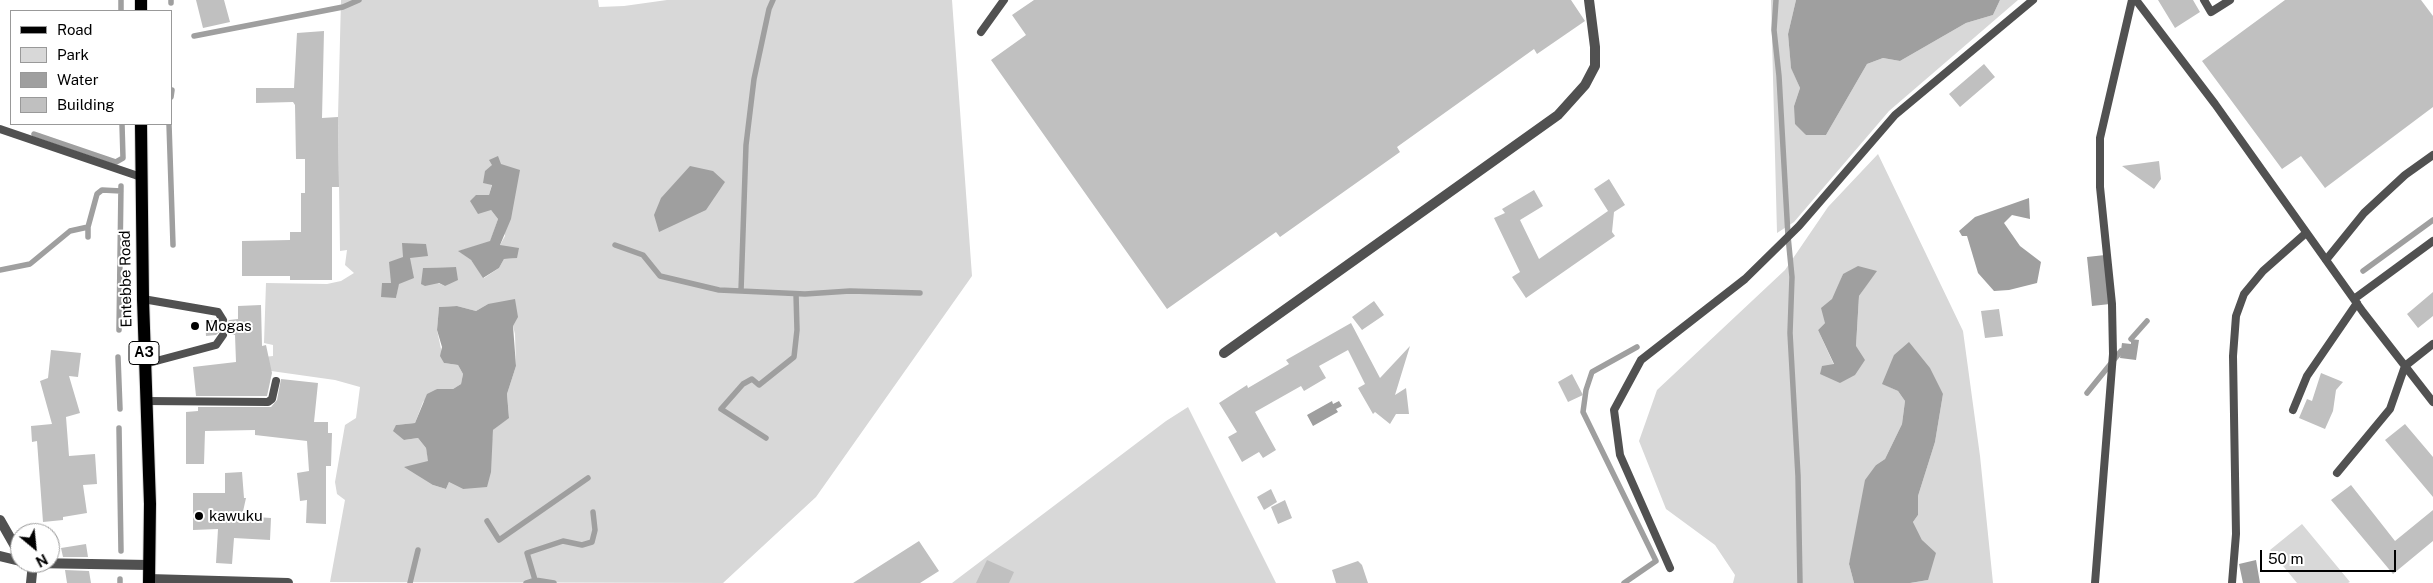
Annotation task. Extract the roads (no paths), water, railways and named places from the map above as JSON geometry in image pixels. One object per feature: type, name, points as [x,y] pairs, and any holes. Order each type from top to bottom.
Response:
[{"type":"main road","name":"Entebbe Road","points":[[141,125],[142,299],[149,581]]},
{"type":"street","points":[[1224,353],[1558,114],[1585,85],[1595,66],[1595,47],[1589,0]]},
{"type":"street","points":[[0,520],[10,537]]},
{"type":"street","points":[[60,563],[149,565]]},
{"type":"street","points":[[149,581],[288,583]]},
{"type":"lane","points":[[981,32],[1004,0]]},
{"type":"lane","points":[[1670,568],[1620,455],[1614,410],[1641,360],[1745,279],[1799,226],[1895,115],[2033,0]]},
{"type":"lane","points":[[2095,583],[2113,354],[2112,304],[2100,187],[2100,138],[2132,0]]},
{"type":"lane","points":[[2136,0],[2209,96],[2355,301],[2433,402]]},
{"type":"lane","points":[[2204,0],[2211,12],[2230,0]]},
{"type":"lane","points":[[0,129],[141,177]]},
{"type":"lane","points":[[2326,260],[2364,213],[2405,175],[2433,155]]},
{"type":"lane","points":[[2232,583],[2236,534],[2233,356],[2236,316],[2244,294],[2263,271],[2306,233]]},
{"type":"lane","points":[[2293,410],[2308,376],[2355,301],[2433,241]]},
{"type":"lane","points":[[142,299],[218,312],[222,320]]},
{"type":"lane","points":[[145,364],[216,345],[221,341],[223,335]]},
{"type":"lane","points":[[2337,473],[2390,409],[2405,366],[2433,344]]},
{"type":"lane","points":[[146,401],[268,402],[272,399],[276,381]]},
{"type":"water","points":[[1796,0],[2000,0],[1993,15],[1966,23],[1900,61],[1883,58],[1867,64],[1826,135],[1806,135],[1795,124],[1794,106],[1800,88],[1791,68],[1788,34]]},
{"type":"water","points":[[498,156],[501,164],[520,170],[511,219],[500,245],[519,248],[517,258],[504,259],[499,268],[483,278],[471,260],[458,251],[490,241],[498,219],[491,210],[478,214],[470,201],[476,195],[489,195],[492,185],[483,183],[485,171],[492,165],[489,160]]},
{"type":"water","points":[[690,166],[713,171],[725,182],[706,210],[659,232],[654,215],[661,198]]},
{"type":"water","points":[[2029,198],[2030,219],[2012,215],[2004,223],[2020,246],[2041,262],[2037,283],[2009,290],[1994,291],[1978,273],[1967,236],[1962,236],[1959,231],[1975,217]]},
{"type":"water","points":[[402,243],[426,244],[428,256],[410,258],[414,278],[399,284],[396,298],[381,297],[382,283],[391,283],[389,262],[403,257]]},
{"type":"water","points":[[2105,255],[2110,304],[2092,306],[2087,257]]},
{"type":"water","points":[[1858,266],[1877,271],[1859,296],[1856,346],[1865,360],[1855,375],[1840,383],[1820,374],[1822,366],[1834,364],[1818,330],[1825,323],[1821,308],[1832,299],[1843,274]]},
{"type":"water","points":[[456,267],[458,280],[445,286],[439,283],[425,286],[421,284],[423,268]]},
{"type":"water","points":[[515,299],[518,317],[513,326],[516,366],[507,394],[509,418],[493,430],[491,472],[487,487],[463,489],[449,482],[446,489],[433,485],[404,467],[428,461],[426,448],[418,438],[404,440],[393,431],[396,425],[415,423],[427,394],[437,389],[453,389],[461,384],[463,374],[458,365],[444,363],[440,356],[442,347],[437,330],[439,307],[457,306],[476,311],[488,304]]},
{"type":"water","points":[[2131,339],[2139,340],[2136,360],[2120,358],[2122,343],[2131,344]]},
{"type":"water","points":[[1909,342],[1930,368],[1943,394],[1935,442],[1918,496],[1918,515],[1913,522],[1922,540],[1936,553],[1928,580],[1910,583],[1854,583],[1849,564],[1865,480],[1876,465],[1885,459],[1902,424],[1905,401],[1898,391],[1882,384],[1894,355]]},
{"type":"water","points":[[1332,401],[1333,404],[1339,401],[1342,406],[1336,409],[1338,412],[1313,426],[1307,415]]},
{"type":"water","points":[[2256,560],[2260,583],[2243,583],[2239,564]]},
{"type":"waterway","points":[[121,0],[121,10]]},
{"type":"waterway","points":[[194,36],[343,7],[359,0]]},
{"type":"waterway","points":[[741,291],[746,145],[754,79],[769,9],[773,0]]},
{"type":"waterway","points":[[1776,0],[1774,30],[1779,76],[1792,277],[1790,333],[1798,476],[1800,583]]},
{"type":"waterway","points":[[34,134],[116,162],[123,158],[122,125]]},
{"type":"waterway","points":[[169,125],[173,245]]},
{"type":"waterway","points":[[119,330],[121,186]]},
{"type":"waterway","points":[[88,237],[88,227],[97,194],[102,190],[121,191]]},
{"type":"waterway","points":[[2363,271],[2433,220]]},
{"type":"waterway","points":[[0,270],[30,264],[70,231],[88,227]]},
{"type":"waterway","points":[[615,245],[643,255],[660,276],[719,290],[805,294],[850,291],[920,293]]},
{"type":"waterway","points":[[766,438],[721,409],[743,384],[752,379],[759,385],[794,357],[797,330],[796,294]]},
{"type":"waterway","points":[[2131,339],[2147,321]]},
{"type":"waterway","points":[[1624,583],[1656,561],[1583,412],[1586,390],[1592,372],[1637,347]]},
{"type":"waterway","points":[[2087,393],[2121,351]]},
{"type":"waterway","points":[[118,357],[120,409]]},
{"type":"waterway","points":[[119,428],[121,551]]},
{"type":"waterway","points":[[487,521],[499,540],[588,478]]},
{"type":"waterway","points":[[535,580],[527,553],[563,541],[582,545],[592,542],[595,530],[593,512]]},
{"type":"waterway","points":[[410,583],[418,550]]},
{"type":"waterway","points":[[526,583],[535,580],[554,583]]},
{"type":"place","name":"Mogas","points":[[195,326]]},
{"type":"place","name":"kawuku","points":[[199,516]]}]
